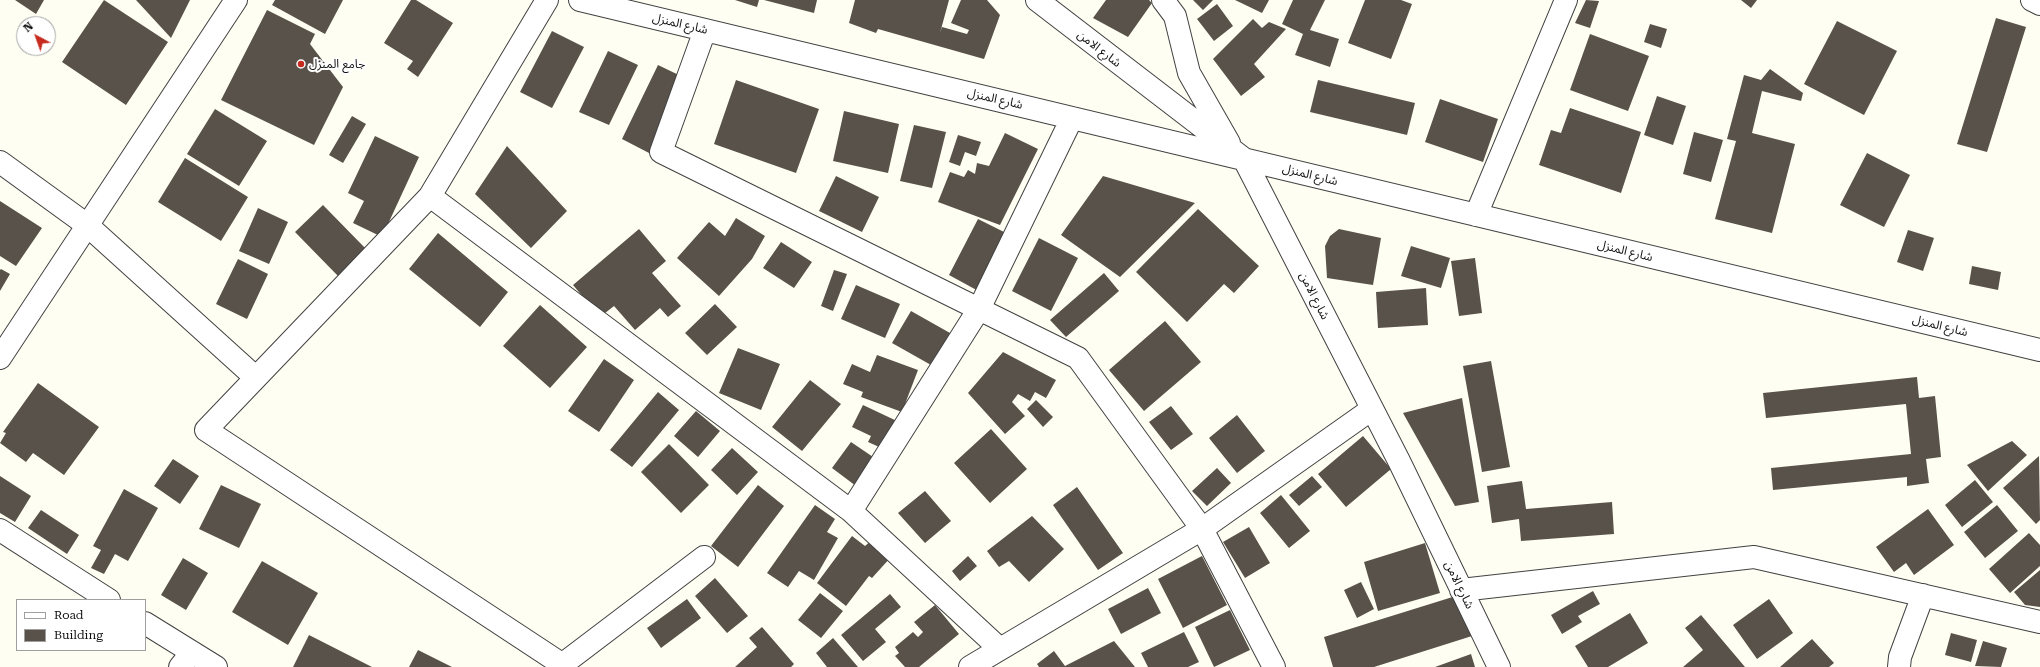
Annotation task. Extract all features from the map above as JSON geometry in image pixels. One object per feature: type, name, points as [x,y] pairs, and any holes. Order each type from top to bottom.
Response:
[{"type":"street","points":[[0,358],[236,0]]},
{"type":"street","points":[[547,0],[430,196],[255,377],[206,430],[563,666],[704,557]]},
{"type":"street","name":"شارع المنزل","points":[[580,0],[1072,118],[1238,155],[1476,215],[2040,350]]},
{"type":"street","name":"شارع الامن","points":[[1037,0],[1238,155],[1372,409],[1499,667]]},
{"type":"street","points":[[1163,0],[1175,16],[1189,73],[1238,155]]},
{"type":"street","points":[[1476,215],[1566,0]]},
{"type":"street","points":[[2032,0],[2040,4]]},
{"type":"street","points":[[705,30],[661,152],[1078,358],[1202,530],[1274,667]]},
{"type":"street","points":[[851,511],[979,309],[1072,118]]},
{"type":"street","points":[[0,162],[87,225],[255,377]]},
{"type":"street","points":[[430,196],[851,511],[1000,649]]},
{"type":"street","points":[[970,667],[1202,530],[1372,409]]},
{"type":"street","points":[[0,530],[107,599]]},
{"type":"street","points":[[1461,590],[1754,557],[2040,622]]},
{"type":"street","points":[[1899,667],[1900,657],[1923,595]]},
{"type":"street","points":[[146,624],[186,660],[216,667]]},
{"type":"building","points":[[15,0],[44,0],[36,14]]},
{"type":"building","points":[[104,0],[168,42],[126,105],[62,62]]},
{"type":"building","points":[[136,0],[190,0],[171,38]]},
{"type":"building","points":[[275,0],[343,0],[325,34],[272,5]]},
{"type":"building","points":[[411,0],[416,0],[453,23],[418,77],[407,69],[413,61],[384,43]]},
{"type":"building","points":[[735,0],[759,0],[757,7]]},
{"type":"building","points":[[764,0],[817,0],[814,13]]},
{"type":"building","points":[[855,0],[949,0],[940,33],[942,27],[967,34],[969,30],[951,23],[961,0],[987,0],[1000,15],[984,59],[878,29],[876,33],[849,23]]},
{"type":"building","points":[[1106,0],[1149,0],[1152,3],[1128,37],[1093,18]]},
{"type":"building","points":[[1193,0],[1213,0],[1203,10]]},
{"type":"building","points":[[1235,0],[1269,0],[1262,13]]},
{"type":"building","points":[[1293,0],[1325,0],[1310,30],[1339,39],[1330,67],[1295,55],[1303,34],[1282,24]]},
{"type":"building","points":[[1365,0],[1401,0],[1412,4],[1391,59],[1348,43]]},
{"type":"building","points":[[1586,0],[1599,1],[1590,28],[1575,23]]},
{"type":"building","points":[[1741,0],[1757,0],[1751,8]]},
{"type":"building","points":[[1217,4],[1233,26],[1214,41],[1197,19]]},
{"type":"building","points":[[267,10],[315,34],[310,44],[343,87],[314,145],[221,100]]},
{"type":"building","points":[[1996,18],[2026,27],[1987,152],[1957,144]]},
{"type":"building","points":[[1253,19],[1262,28],[1269,22],[1286,29],[1254,64],[1265,77],[1241,96],[1213,59]]},
{"type":"building","points":[[1837,21],[1897,51],[1864,115],[1804,84]]},
{"type":"building","points":[[1650,24],[1667,29],[1661,48],[1644,42]]},
{"type":"building","points":[[552,31],[584,47],[552,108],[520,92]]},
{"type":"building","points":[[1590,34],[1649,56],[1628,111],[1570,90]]},
{"type":"building","points":[[608,51],[638,65],[609,125],[579,112]]},
{"type":"building","points":[[658,65],[685,78],[649,153],[622,139]]},
{"type":"building","points":[[1770,69],[1803,93],[1801,101],[1762,91],[1752,133],[1795,144],[1772,233],[1715,219],[1736,141],[1727,139],[1744,75],[1761,80]]},
{"type":"building","points":[[736,80],[819,109],[796,173],[714,144]]},
{"type":"building","points":[[1318,80],[1415,103],[1407,135],[1310,112]]},
{"type":"building","points":[[1657,96],[1686,106],[1673,145],[1644,135]]},
{"type":"building","points":[[1440,99],[1498,119],[1483,162],[1425,142]]},
{"type":"building","points":[[1570,108],[1641,132],[1621,193],[1539,165],[1551,130],[1561,133]]},
{"type":"building","points":[[215,109],[267,141],[239,186],[187,154]]},
{"type":"building","points":[[844,111],[899,124],[888,173],[833,161]]},
{"type":"building","points":[[352,116],[366,124],[343,163],[329,155]]},
{"type":"building","points":[[914,125],[946,132],[932,188],[900,181]]},
{"type":"building","points":[[1694,132],[1723,140],[1711,182],[1683,174]]},
{"type":"building","points":[[1005,133],[1038,149],[1000,225],[938,202],[950,172],[964,177],[968,170],[975,174],[977,163],[989,166]]},
{"type":"building","points":[[958,135],[981,142],[976,156],[965,152],[960,166],[949,162]]},
{"type":"building","points":[[375,136],[419,157],[382,237],[353,223],[364,201],[348,193]]},
{"type":"building","points":[[507,146],[567,211],[531,248],[475,194]]},
{"type":"building","points":[[1867,153],[1910,175],[1884,227],[1840,205]]},
{"type":"building","points":[[185,158],[248,197],[221,241],[158,202]]},
{"type":"building","points":[[836,176],[879,197],[862,232],[819,211]]},
{"type":"building","points":[[1103,176],[1195,203],[1120,277],[1061,235]]},
{"type":"building","points":[[0,201],[42,228],[16,266],[0,256]]},
{"type":"building","points":[[323,205],[366,249],[338,276],[295,232]]},
{"type":"building","points":[[258,208],[288,222],[269,264],[239,251]]},
{"type":"building","points":[[1198,209],[1259,266],[1234,293],[1224,284],[1187,322],[1136,272]]},
{"type":"building","points":[[736,218],[765,236],[752,259],[719,296],[677,258],[709,222],[725,236]]},
{"type":"building","points":[[978,219],[1012,236],[982,293],[949,275]]},
{"type":"building","points":[[639,229],[666,261],[652,273],[681,306],[668,317],[660,308],[635,330],[614,306],[600,317],[573,285]]},
{"type":"building","points":[[1339,229],[1381,238],[1373,285],[1327,278],[1325,246],[1330,236]]},
{"type":"building","points":[[1908,230],[1934,238],[1923,271],[1897,262]]},
{"type":"building","points":[[438,233],[508,292],[480,327],[409,269]]},
{"type":"building","points":[[1039,238],[1078,258],[1051,311],[1012,291]]},
{"type":"building","points":[[781,242],[812,262],[794,288],[763,268]]},
{"type":"building","points":[[1411,246],[1450,258],[1441,288],[1401,276]]},
{"type":"building","points":[[1475,258],[1482,313],[1459,316],[1451,261]]},
{"type":"building","points":[[238,259],[268,274],[247,319],[216,304]]},
{"type":"building","points":[[1972,266],[2001,272],[1998,290],[1969,284]]},
{"type":"building","points":[[1,269],[10,274],[0,291],[0,270]]},
{"type":"building","points":[[834,270],[847,274],[833,311],[821,306]]},
{"type":"building","points":[[1104,273],[1119,291],[1066,337],[1050,320]]},
{"type":"building","points":[[856,285],[900,304],[885,338],[841,319]]},
{"type":"building","points":[[1426,288],[1428,325],[1378,328],[1376,292]]},
{"type":"building","points":[[715,304],[737,327],[707,355],[685,333]]},
{"type":"building","points":[[540,305],[587,347],[550,388],[503,346]]},
{"type":"building","points":[[911,311],[950,333],[931,365],[892,343]]},
{"type":"building","points":[[1165,321],[1201,362],[1144,411],[1109,370]]},
{"type":"building","points":[[738,348],[780,364],[761,410],[719,393]]},
{"type":"building","points":[[1003,352],[1056,380],[1046,398],[1035,392],[1030,401],[1018,394],[1012,402],[1025,416],[1005,434],[968,393]]},
{"type":"building","points":[[877,355],[918,370],[902,412],[861,397],[863,392],[843,384],[852,364],[870,372]]},
{"type":"building","points":[[604,359],[634,380],[599,432],[568,411]]},
{"type":"building","points":[[1491,361],[1510,467],[1482,472],[1463,366]]},
{"type":"building","points":[[1917,377],[1919,398],[1935,396],[1941,457],[1926,459],[1929,483],[1907,486],[1907,477],[1773,490],[1771,468],[1911,454],[1906,404],[1766,418],[1763,393]]},
{"type":"building","points":[[810,380],[841,404],[802,451],[772,427]]},
{"type":"building","points":[[38,383],[99,427],[64,475],[33,453],[26,462],[0,443],[6,433],[3,432]]},
{"type":"building","points":[[658,392],[679,410],[632,467],[610,450]]},
{"type":"building","points":[[1462,398],[1479,502],[1455,506],[1403,413]]},
{"type":"building","points":[[1036,400],[1053,417],[1043,427],[1027,409]]},
{"type":"building","points":[[863,405],[899,422],[886,450],[868,442],[871,436],[852,427]]},
{"type":"building","points":[[1171,406],[1193,434],[1171,450],[1149,422]]},
{"type":"building","points":[[696,411],[720,431],[698,457],[674,436]]},
{"type":"building","points":[[1237,415],[1265,451],[1237,473],[1209,438]]},
{"type":"building","points":[[991,429],[1027,469],[990,503],[954,463]]},
{"type":"building","points":[[1363,436],[1391,469],[1346,507],[1318,474]]},
{"type":"building","points":[[2012,441],[2027,455],[1988,491],[1967,465]]},
{"type":"building","points":[[851,442],[876,459],[856,486],[832,468]]},
{"type":"building","points":[[669,444],[709,485],[681,513],[641,472]]},
{"type":"building","points":[[732,448],[758,472],[737,495],[711,470]]},
{"type":"building","points":[[2039,456],[2040,520],[2036,524],[2003,488]]},
{"type":"building","points":[[173,459],[199,476],[180,504],[154,486]]},
{"type":"building","points":[[1217,468],[1231,483],[1207,506],[1192,491]]},
{"type":"building","points":[[0,476],[31,496],[15,522],[0,513]]},
{"type":"building","points":[[1312,476],[1322,487],[1299,506],[1289,495]]},
{"type":"building","points":[[1975,480],[1993,502],[1962,527],[1945,505]]},
{"type":"building","points":[[1522,481],[1526,509],[1612,502],[1614,534],[1521,541],[1519,519],[1492,523],[1487,486]]},
{"type":"building","points":[[221,485],[261,504],[239,548],[199,529]]},
{"type":"building","points":[[758,485],[784,506],[738,567],[711,546]]},
{"type":"building","points":[[1077,487],[1123,553],[1098,570],[1053,505]]},
{"type":"building","points":[[124,489],[158,508],[128,561],[115,554],[104,574],[91,568],[101,550],[93,546]]},
{"type":"building","points":[[925,491],[951,521],[925,543],[898,513]]},
{"type":"building","points":[[1281,495],[1310,531],[1289,548],[1260,513]]},
{"type":"building","points":[[815,505],[835,519],[827,532],[838,538],[814,580],[799,571],[788,587],[767,573]]},
{"type":"building","points":[[1997,505],[2018,531],[1985,558],[1964,532]]},
{"type":"building","points":[[1928,509],[1954,545],[1914,575],[1906,563],[1894,572],[1876,547]]},
{"type":"building","points":[[41,510],[79,535],[67,554],[28,528]]},
{"type":"building","points":[[1032,516],[1064,549],[1029,582],[1009,561],[999,567],[987,551]]},
{"type":"building","points":[[1249,527],[1270,563],[1245,578],[1223,542]]},
{"type":"building","points":[[2029,533],[2040,545],[2040,566],[2010,593],[1989,569]]},
{"type":"building","points":[[852,536],[865,546],[872,540],[891,557],[872,578],[869,576],[846,606],[817,583]]},
{"type":"building","points":[[1425,543],[1440,593],[1378,611],[1364,562]]},
{"type":"building","points":[[968,556],[977,566],[960,581],[952,571]]},
{"type":"building","points":[[1202,556],[1227,605],[1183,628],[1158,579]]},
{"type":"building","points":[[183,558],[208,573],[186,610],[161,595]]},
{"type":"building","points":[[262,561],[318,593],[288,645],[232,612]]},
{"type":"building","points":[[2040,570],[2040,607],[2025,605],[2014,592]]},
{"type":"building","points":[[715,578],[748,616],[727,633],[695,596]]},
{"type":"building","points":[[1361,582],[1374,609],[1357,618],[1344,590]]},
{"type":"building","points":[[1148,588],[1161,613],[1121,634],[1108,609]]},
{"type":"building","points":[[1593,591],[1600,604],[1578,616],[1582,622],[1562,634],[1551,615]]},
{"type":"building","points":[[820,593],[843,611],[821,638],[798,620]]},
{"type":"building","points":[[890,594],[901,607],[875,629],[886,642],[863,661],[841,635]]},
{"type":"building","points":[[1459,595],[1472,636],[1374,667],[1333,667],[1324,637]]},
{"type":"building","points":[[687,599],[701,618],[661,648],[647,628]]},
{"type":"building","points":[[1769,599],[1793,633],[1757,659],[1733,625]]},
{"type":"building","points":[[935,605],[959,634],[919,667],[905,667],[895,656],[899,653],[895,647],[913,632],[918,637],[923,632],[914,622]]},
{"type":"building","points":[[1230,610],[1250,650],[1214,667],[1195,627]]},
{"type":"building","points":[[1630,613],[1648,643],[1608,667],[1588,667],[1575,646]]},
{"type":"building","points":[[1701,615],[1745,667],[1683,667],[1703,650],[1685,628]]},
{"type":"building","points":[[762,627],[794,664],[791,667],[735,667],[757,647],[749,638]]},
{"type":"building","points":[[1184,632],[1199,662],[1188,667],[1148,667],[1141,653]]},
{"type":"building","points":[[1951,633],[1977,640],[1971,662],[1945,655]]},
{"type":"building","points":[[309,635],[372,667],[293,667]]},
{"type":"building","points":[[833,638],[858,667],[827,667],[816,653]]},
{"type":"building","points":[[1812,639],[1834,663],[1829,667],[1780,667]]},
{"type":"building","points":[[1114,641],[1135,667],[1039,667],[1037,664],[1054,651],[1065,666]]},
{"type":"building","points":[[1983,641],[2007,648],[2001,667],[1975,666]]},
{"type":"building","points":[[418,650],[452,667],[409,667]]},
{"type":"building","points":[[1471,654],[1475,667],[1435,667]]},
{"type":"place","name":"جامع المنزل","points":[[301,64]]}]
